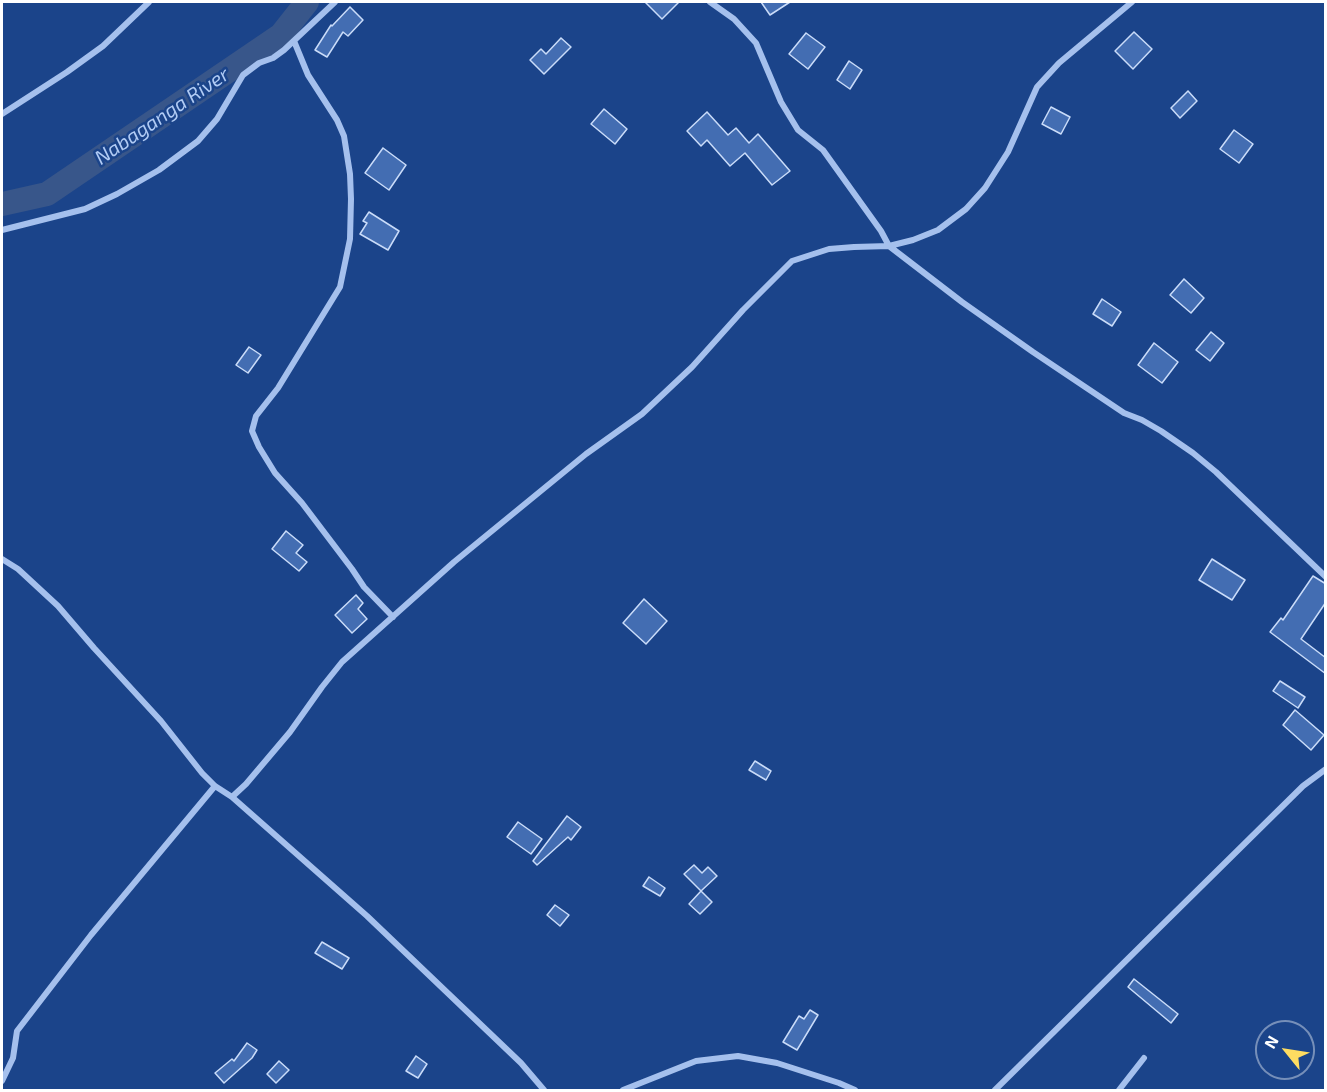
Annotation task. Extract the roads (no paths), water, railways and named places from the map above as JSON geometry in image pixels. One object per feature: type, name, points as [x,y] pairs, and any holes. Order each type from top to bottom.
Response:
[{"type":"street","points":[[2,114],[67,72],[102,46],[149,2]]},
{"type":"street","points":[[2,230],[85,209],[159,170],[198,141],[217,118],[243,75],[259,63],[273,58],[335,2]]},
{"type":"street","points":[[710,2],[734,19],[756,43],[781,102],[798,129],[823,150],[881,231],[889,246],[962,302],[1051,364],[1124,413],[1161,431],[1193,453],[1326,577]]},
{"type":"street","points":[[232,797],[290,732],[342,662],[454,562],[586,454],[642,414],[692,367],[743,310],[792,261],[829,249],[889,246],[913,240],[938,230],[966,209],[985,188],[1008,152],[1037,87],[1059,63],[1132,2]]},
{"type":"street","points":[[294,41],[308,75],[337,120],[344,136],[350,174],[350,239],[340,287],[278,387],[256,416],[252,431],[275,473],[302,503],[364,587],[393,617]]},
{"type":"street","points":[[2,559],[18,569],[58,606],[161,721],[215,786],[232,797],[367,916],[521,1063],[544,1090]]},
{"type":"street","points":[[995,1090],[1304,786],[1326,769]]},
{"type":"street","points":[[2,1081],[13,1058],[17,1031],[91,935],[215,786]]},
{"type":"street","points":[[622,1090],[696,1061],[738,1056],[777,1063],[855,1090]]},
{"type":"street","points":[[1119,1090],[1144,1058]]},
{"type":"waterway","name":"Nabaganga River","points":[[2,204],[47,194],[281,35],[307,2]]}]
